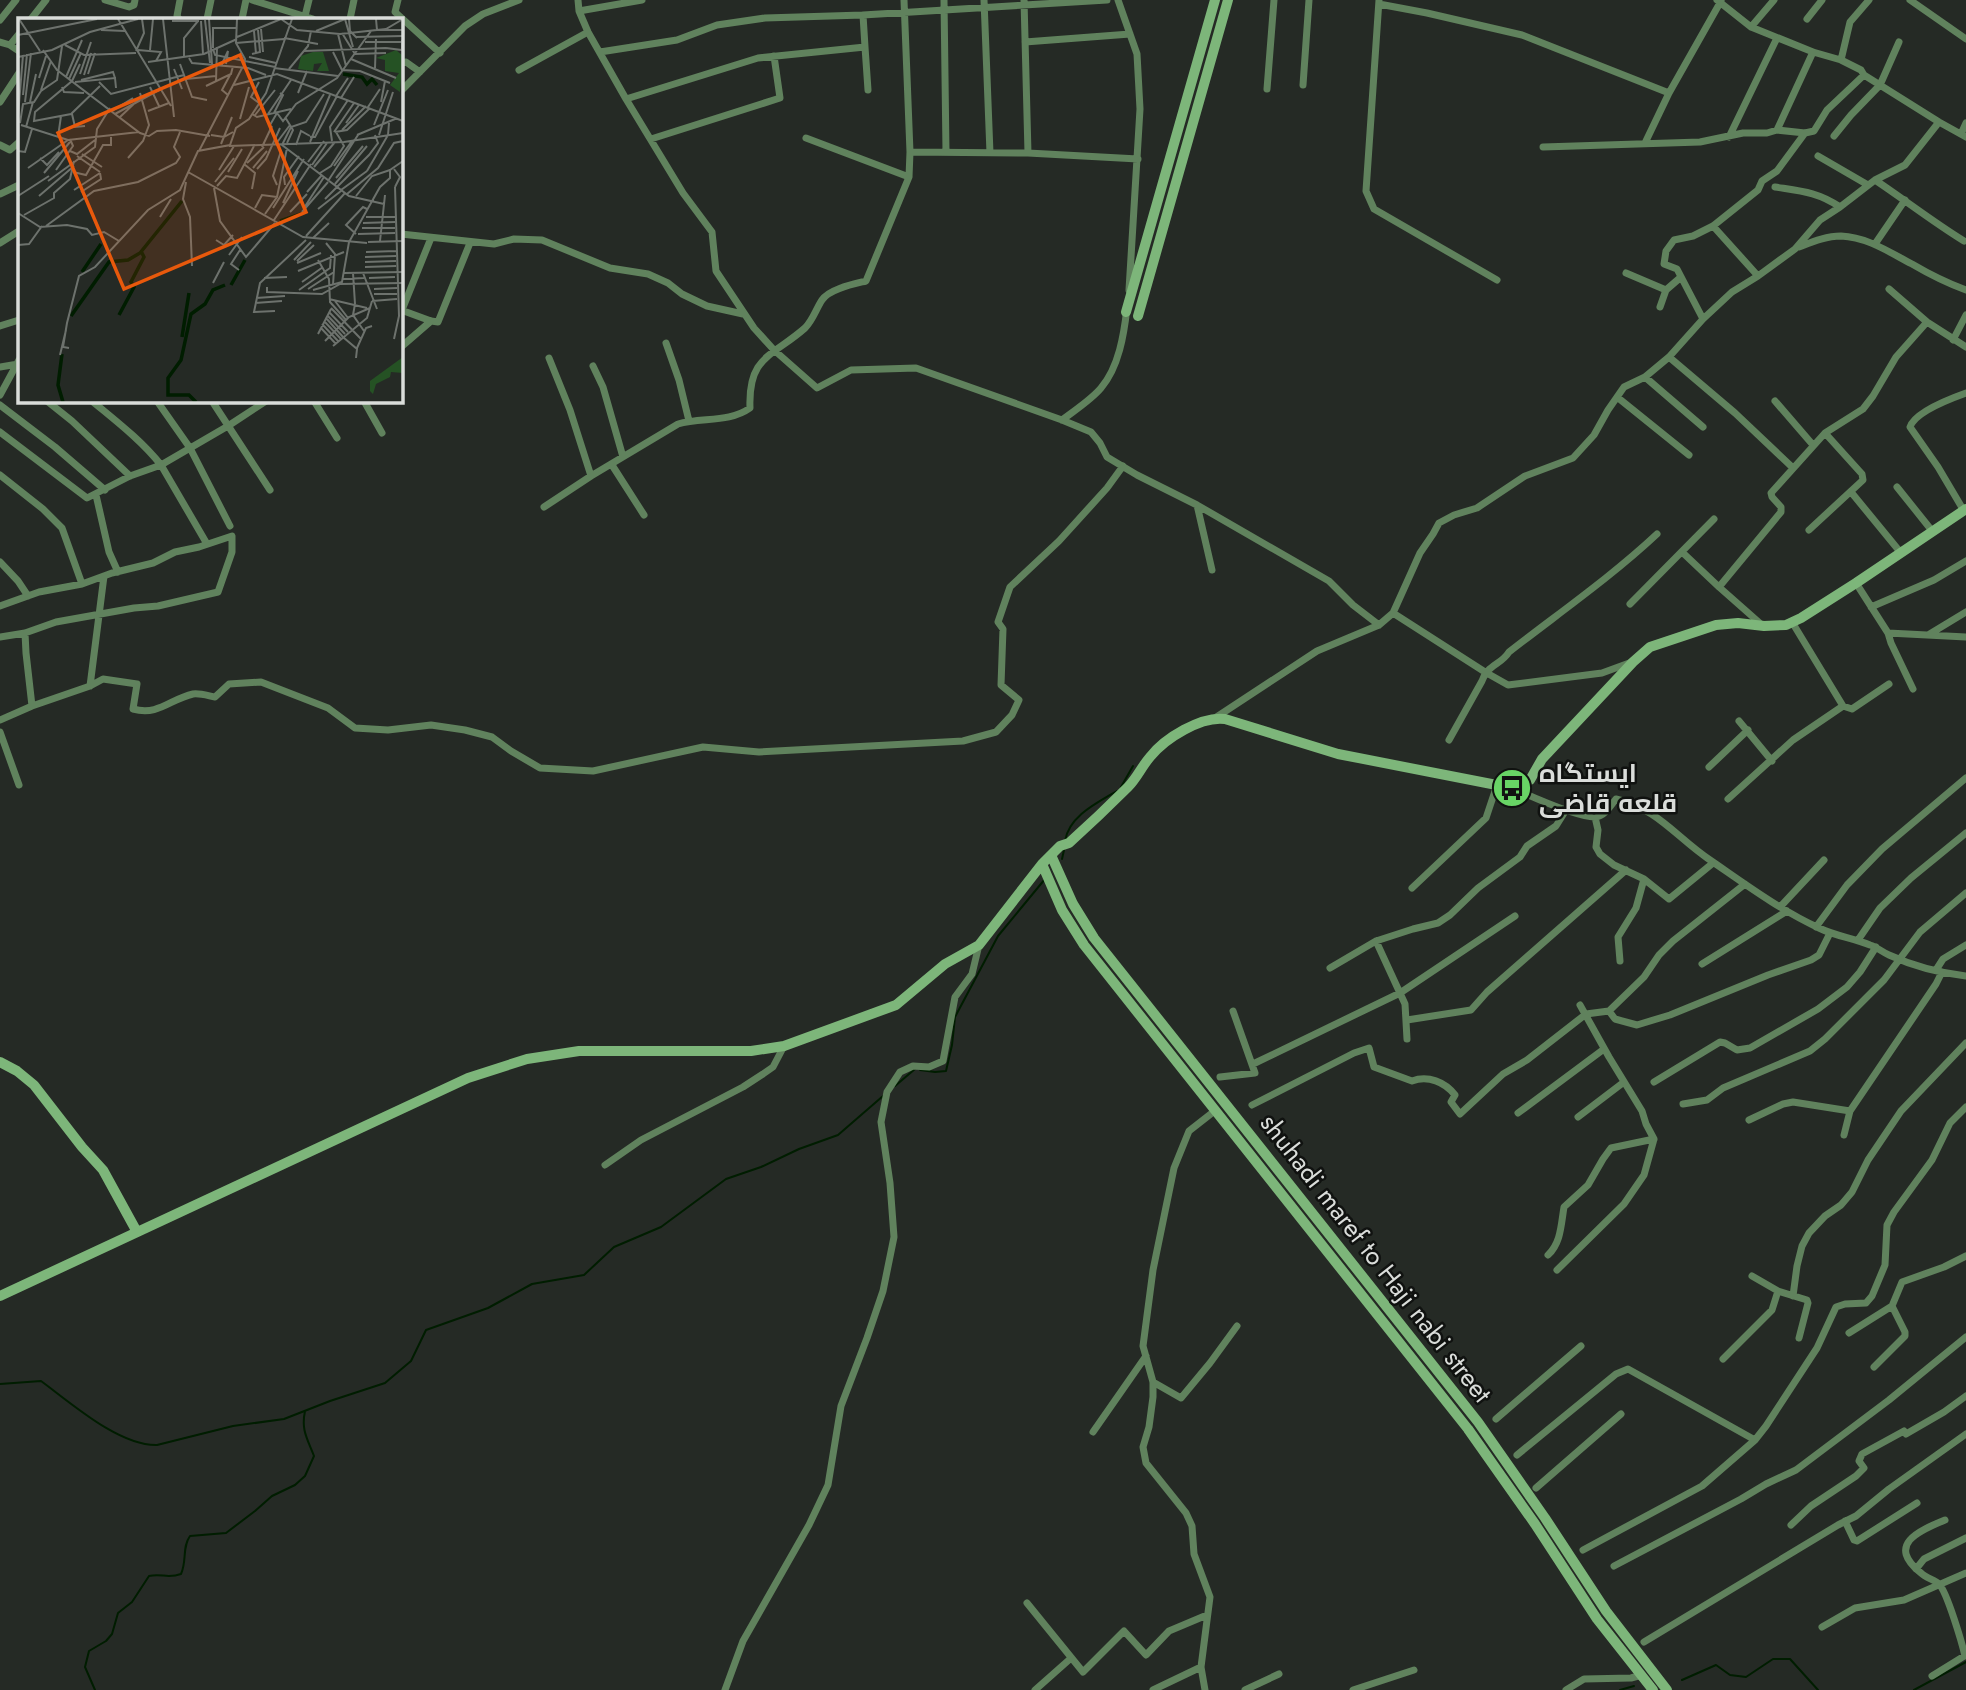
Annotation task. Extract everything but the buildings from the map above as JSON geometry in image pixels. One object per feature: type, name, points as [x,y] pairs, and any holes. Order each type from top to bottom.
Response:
[{"type":"main road","points":[[1126,312],[1215,0]]},
{"type":"main road","points":[[1138,316],[1228,0]]},
{"type":"main road","points":[[0,1296],[468,1078],[527,1059],[579,1051],[751,1051],[784,1046],[896,1005],[946,964],[979,944],[1042,864],[1130,785],[1151,756],[1167,741],[1193,726],[1216,718],[1338,754],[1512,788],[1530,780],[1542,759],[1650,647],[1716,625],[1786,625],[1856,583],[1965,510]]},
{"type":"main road","name":"shuhadi maref to Haji nabi street","points":[[1051,855],[1073,904],[1094,938],[1478,1422],[1606,1611],[1667,1690]]},
{"type":"main road","points":[[1042,864],[1062,909],[1084,945],[1468,1429],[1597,1619],[1653,1690]]},
{"type":"main road","points":[[0,1062],[34,1085],[103,1170],[137,1232]]},
{"type":"street","points":[[0,20],[16,0]]},
{"type":"street","points":[[32,18],[46,0]]},
{"type":"street","points":[[105,0],[129,7],[134,5],[135,0]]},
{"type":"street","points":[[178,18],[180,0]]},
{"type":"street","points":[[207,18],[211,0]]},
{"type":"street","points":[[242,18],[246,0]]},
{"type":"street","points":[[252,0],[272,3],[309,18],[309,0]]},
{"type":"street","points":[[351,18],[354,0]]},
{"type":"street","points":[[398,0],[395,12],[402,18]]},
{"type":"street","points":[[402,90],[465,26],[483,14],[519,0]]},
{"type":"street","points":[[578,0],[579,12],[588,32],[626,99],[683,194],[712,232],[716,271],[743,314],[774,350],[817,388],[851,370],[916,368],[1062,419],[1091,432],[1107,457],[1329,580],[1353,605],[1379,625]]},
{"type":"street","points":[[579,12],[642,0]]},
{"type":"street","points":[[544,507],[678,424],[740,415],[750,408],[750,387],[760,364],[774,350],[806,327],[824,297],[845,286],[866,281],[909,177],[904,0]]},
{"type":"street","points":[[944,0],[946,152]]},
{"type":"street","points":[[600,52],[677,40],[717,25],[765,18],[944,10],[984,4],[1107,0]]},
{"type":"street","points":[[1062,419],[1100,390],[1110,376],[1125,331],[1140,109],[1137,54],[1118,0]]},
{"type":"street","points":[[1267,89],[1273,0]]},
{"type":"street","points":[[1303,85],[1309,0]]},
{"type":"street","points":[[1751,27],[1774,0]]},
{"type":"street","points":[[1807,19],[1822,0]]},
{"type":"street","points":[[1841,60],[1850,22],[1869,0]]},
{"type":"street","points":[[1912,0],[1966,39]]},
{"type":"street","points":[[1645,143],[1669,93],[1720,1],[1751,27],[1861,70],[1864,75],[1964,135],[1966,123]]},
{"type":"street","points":[[1497,280],[1374,209],[1369,200],[1366,191],[1379,2],[1522,35],[1669,93]]},
{"type":"street","points":[[1024,3],[1028,153]]},
{"type":"street","points":[[984,4],[990,153]]},
{"type":"street","points":[[283,18],[285,10]]},
{"type":"street","points":[[863,15],[868,90]]},
{"type":"street","points":[[402,18],[440,52]]},
{"type":"street","points":[[519,70],[588,32]]},
{"type":"street","points":[[1025,42],[1130,34]]},
{"type":"street","points":[[10,45],[18,35]]},
{"type":"street","points":[[1729,137],[1777,38]]},
{"type":"street","points":[[0,42],[18,50]]},
{"type":"street","points":[[1834,136],[1851,114],[1880,85],[1899,42]]},
{"type":"street","points":[[626,99],[758,58],[865,47]]},
{"type":"street","points":[[1777,131],[1814,52]]},
{"type":"street","points":[[651,139],[780,98],[774,56]]},
{"type":"street","points":[[402,62],[419,72]]},
{"type":"street","points":[[0,102],[18,75]]},
{"type":"street","points":[[1543,147],[1700,142],[1744,133],[1814,131],[1827,110],[1864,75]]},
{"type":"street","points":[[1795,249],[1820,220],[1872,183],[1905,165],[1939,122]]},
{"type":"street","points":[[1703,319],[1676,269],[1664,264],[1666,251],[1674,240],[1693,236],[1713,226],[1758,190],[1762,181],[1777,172],[1805,133]]},
{"type":"street","points":[[806,138],[909,177]]},
{"type":"street","points":[[0,145],[10,150],[18,143]]},
{"type":"street","points":[[910,152],[1028,153],[1138,159]]},
{"type":"street","points":[[1818,156],[1905,200],[1934,223],[1964,241]]},
{"type":"street","points":[[0,194],[18,185]]},
{"type":"street","points":[[1775,187],[1813,192],[1840,207]]},
{"type":"street","points":[[1875,244],[1905,200]]},
{"type":"street","points":[[1713,226],[1758,276]]},
{"type":"street","points":[[0,243],[18,232]]},
{"type":"street","points":[[402,234],[470,243],[494,244],[514,239],[542,240],[610,268],[648,274],[707,306],[743,314]]},
{"type":"street","points":[[1216,718],[1317,651],[1379,625],[1393,613],[1420,553],[1439,523],[1477,508],[1525,476],[1573,458],[1594,435],[1624,387],[1645,377],[1669,357],[1732,292],[1795,249],[1815,240],[1838,236],[1860,238],[1944,282],[1966,290]]},
{"type":"street","points":[[431,238],[402,310],[438,322],[470,243]]},
{"type":"street","points":[[1626,273],[1667,290]]},
{"type":"street","points":[[1660,307],[1667,290],[1681,277]]},
{"type":"street","points":[[1889,289],[1927,322],[1966,347]]},
{"type":"street","points":[[1953,340],[1966,315]]},
{"type":"street","points":[[0,326],[18,320]]},
{"type":"street","points":[[402,346],[431,321]]},
{"type":"street","points":[[1719,587],[1781,512],[1771,493],[1825,433],[1863,409],[1896,357],[1927,322]]},
{"type":"street","points":[[666,343],[689,421]]},
{"type":"street","points":[[1669,357],[1735,413],[1792,467]]},
{"type":"street","points":[[549,358],[570,410],[591,476]]},
{"type":"street","points":[[0,367],[18,362]]},
{"type":"street","points":[[0,395],[18,362]]},
{"type":"street","points":[[593,366],[603,387],[623,457]]},
{"type":"street","points":[[11,376],[18,381]]},
{"type":"street","points":[[1645,377],[1703,427]]},
{"type":"street","points":[[1965,510],[1910,426],[1917,418],[1966,393]]},
{"type":"street","points":[[1617,397],[1689,455]]},
{"type":"street","points":[[1775,401],[1813,445]]},
{"type":"street","points":[[48,402],[130,476]]},
{"type":"street","points":[[93,402],[140,442],[161,465],[207,544]]},
{"type":"street","points":[[158,402],[190,449],[230,526]]},
{"type":"street","points":[[213,402],[270,490]]},
{"type":"street","points":[[0,432],[87,498],[130,476],[161,465],[229,426],[263,402]]},
{"type":"street","points":[[315,402],[337,438]]},
{"type":"street","points":[[365,402],[382,433]]},
{"type":"street","points":[[0,405],[105,490]]},
{"type":"street","points":[[1809,530],[1863,480],[1862,474],[1825,433]]},
{"type":"street","points":[[612,465],[644,515]]},
{"type":"street","points":[[0,720],[103,679],[137,684],[133,709],[142,712],[159,709],[195,694],[215,697],[229,684],[261,682],[328,708],[355,728],[388,730],[431,724],[465,730],[492,737],[540,768],[593,771],[703,747],[759,752],[963,741],[996,732],[1012,715],[1018,700],[1001,685],[1003,629],[998,622],[1010,587],[1059,541],[1107,488],[1123,466]]},
{"type":"street","points":[[0,475],[62,528],[82,584]]},
{"type":"street","points":[[1897,487],[1933,532]]},
{"type":"street","points":[[1852,492],[1901,553]]},
{"type":"street","points":[[96,495],[109,552],[118,572]]},
{"type":"street","points":[[1197,505],[1212,570]]},
{"type":"street","points":[[1630,604],[1714,519]]},
{"type":"street","points":[[1449,740],[1485,672],[1625,565],[1657,534]]},
{"type":"street","points":[[0,606],[39,592],[82,584],[153,562],[175,552],[232,536],[232,552],[218,592],[158,606],[56,622],[25,633],[0,637]]},
{"type":"street","points":[[1682,552],[1764,626]]},
{"type":"street","points":[[1871,607],[1934,580],[1966,561]]},
{"type":"street","points":[[0,562],[28,596]]},
{"type":"street","points":[[90,686],[104,576]]},
{"type":"street","points":[[1856,583],[1888,633],[1913,689]]},
{"type":"street","points":[[1927,635],[1966,612]]},
{"type":"street","points":[[1393,613],[1508,685],[1602,673],[1633,662]]},
{"type":"street","points":[[1792,622],[1843,706],[1852,709],[1889,684]]},
{"type":"street","points":[[25,633],[32,706]]},
{"type":"street","points":[[1888,633],[1966,637]]},
{"type":"street","points":[[1728,799],[1793,740],[1843,706]]},
{"type":"street","points":[[1739,721],[1772,761]]},
{"type":"street","points":[[1709,767],[1748,730]]},
{"type":"street","points":[[0,732],[19,785]]},
{"type":"street","points":[[1816,927],[1847,885],[1873,858],[1966,778]]},
{"type":"street","points":[[1412,888],[1486,818],[1497,785]]},
{"type":"street","points":[[1512,788],[1566,810],[1595,817],[1603,815],[1616,799],[1628,802],[1650,812],[1713,863],[1816,927],[1858,940],[1901,960],[1966,976]]},
{"type":"street","points":[[1331,968],[1376,941],[1438,923],[1450,915],[1478,888],[1520,857],[1527,846],[1556,826],[1566,810]]},
{"type":"street","points":[[1595,817],[1598,830],[1596,847],[1600,854],[1644,878],[1669,899],[1713,863]]},
{"type":"street","points":[[1858,940],[1881,908],[1910,878],[1966,833]]},
{"type":"street","points":[[1702,964],[1784,909],[1824,860]]},
{"type":"street","points":[[1407,1020],[1474,1008],[1488,992],[1626,870]]},
{"type":"street","points":[[1620,961],[1618,937],[1636,908],[1644,878]]},
{"type":"street","points":[[1252,1105],[1369,1048],[1374,1066],[1412,1082],[1419,1079],[1439,1081],[1448,1087],[1455,1095],[1451,1102],[1460,1114],[1503,1074],[1527,1060],[1586,1014],[1609,1011],[1644,977],[1673,941],[1745,884]]},
{"type":"street","points":[[1683,1104],[1707,1100],[1723,1088],[1810,1051],[1884,980],[1920,932],[1966,893]]},
{"type":"street","points":[[1253,1063],[1400,993],[1515,916]]},
{"type":"street","points":[[1609,1011],[1615,1019],[1637,1025],[1670,1015],[1811,960],[1819,955],[1830,933]]},
{"type":"street","points":[[1376,941],[1405,1003],[1407,1039]]},
{"type":"street","points":[[725,1690],[743,1640],[809,1525],[828,1485],[841,1406],[883,1291],[894,1237],[881,1122],[887,1092],[900,1072],[913,1066],[929,1067],[943,1061],[955,997],[972,974],[979,944]]},
{"type":"street","points":[[1844,1135],[1850,1111],[1936,984],[1943,959],[1966,945]]},
{"type":"street","points":[[1654,1082],[1720,1042],[1737,1050],[1750,1048],[1818,1009],[1847,987],[1875,947]]},
{"type":"street","points":[[1557,1270],[1624,1204],[1644,1175],[1654,1139],[1642,1111],[1580,1005]]},
{"type":"street","points":[[1220,1077],[1255,1073],[1233,1011]]},
{"type":"street","points":[[1793,1296],[1802,1246],[1809,1233],[1852,1192],[1868,1160],[1901,1111],[1966,1043]]},
{"type":"street","points":[[605,1165],[641,1140],[763,1074],[773,1067],[784,1046]]},
{"type":"street","points":[[1518,1113],[1604,1049]]},
{"type":"street","points":[[1578,1117],[1624,1082]]},
{"type":"street","points":[[1749,1121],[1793,1101],[1850,1111]]},
{"type":"street","points":[[1583,1550],[1702,1486],[1755,1440],[1817,1348],[1836,1307],[1866,1303],[1872,1296],[1885,1265],[1887,1225],[1932,1160],[1950,1123],[1966,1107]]},
{"type":"street","points":[[1205,1690],[1201,1667],[1210,1597],[1194,1554],[1192,1526],[1186,1513],[1146,1463],[1143,1447],[1149,1427],[1153,1382],[1143,1346],[1153,1270],[1174,1168],[1189,1131],[1212,1113]]},
{"type":"street","points":[[1548,1255],[1555,1249],[1564,1207],[1588,1185],[1611,1148],[1654,1139]]},
{"type":"street","points":[[1849,1334],[1892,1306],[1902,1283],[1966,1256]]},
{"type":"street","points":[[1752,1276],[1778,1291],[1804,1298],[1808,1303],[1799,1338]]},
{"type":"street","points":[[1723,1359],[1772,1310],[1778,1291]]},
{"type":"street","points":[[1874,1367],[1905,1336],[1892,1306]]},
{"type":"street","points":[[1153,1382],[1181,1398],[1237,1326]]},
{"type":"street","points":[[1614,1566],[1796,1470],[1889,1400],[1966,1337]]},
{"type":"street","points":[[1496,1419],[1581,1346]]},
{"type":"street","points":[[1093,1432],[1146,1356]]},
{"type":"street","points":[[1517,1455],[1616,1374],[1628,1369],[1755,1440]]},
{"type":"street","points":[[1791,1525],[1811,1506],[1856,1476],[1864,1468],[1859,1461],[1862,1454],[1904,1431],[1906,1434],[1912,1431],[1966,1396]]},
{"type":"street","points":[[1536,1488],[1621,1414]]},
{"type":"street","points":[[1644,1642],[1856,1516],[1966,1434]]},
{"type":"street","points":[[1845,1521],[1857,1541],[1917,1503]]},
{"type":"street","points":[[1933,1676],[1966,1656],[1964,1643],[1939,1584],[1916,1569],[1904,1550],[1914,1537],[1945,1520]]},
{"type":"street","points":[[1916,1569],[1924,1559],[1966,1538]]},
{"type":"street","points":[[1822,1627],[1855,1608],[1904,1600],[1966,1573]]},
{"type":"street","points":[[1027,1603],[1083,1672],[1124,1631],[1146,1655],[1169,1631],[1207,1615]]},
{"type":"street","points":[[1035,1690],[1070,1659]]},
{"type":"street","points":[[1153,1690],[1201,1667]]},
{"type":"street","points":[[1353,1690],[1414,1670]]},
{"type":"street","points":[[1245,1690],[1279,1674]]},
{"type":"street","points":[[1566,1690],[1584,1679],[1631,1678],[1642,1675]]},
{"type":"waterway","points":[[1121,787],[1133,766]]},
{"type":"waterway","points":[[1065,841],[1078,817],[1117,791]]},
{"type":"waterway","points":[[1062,859],[1064,850]]},
{"type":"waterway","points":[[920,1070],[946,1071],[955,1017],[998,936],[1045,879]]},
{"type":"waterway","points":[[895,1086],[915,1069]]},
{"type":"waterway","points":[[0,1384],[41,1381],[112,1431],[127,1439],[157,1445],[233,1426],[284,1419],[385,1383],[411,1361],[426,1330],[488,1308],[532,1284],[584,1275],[614,1247],[661,1227],[726,1179],[838,1135],[883,1096]]},
{"type":"waterway","points":[[95,1690],[85,1667],[89,1651],[112,1634],[118,1613],[132,1602],[149,1576],[181,1574],[190,1536],[226,1533],[272,1496],[295,1485],[305,1476],[314,1456],[304,1429],[305,1411]]},
{"type":"waterway","points":[[1682,1680],[1716,1665],[1730,1675],[1746,1677],[1773,1659],[1790,1659],[1818,1690]]},
{"type":"waterway","points":[[1914,1690],[1966,1662]]},
{"type":"waterway","points":[[1620,1690],[1634,1686]]},
{"type":"place","name":"ایستگاه قلعه قاضی","points":[[1512,788]]}]
